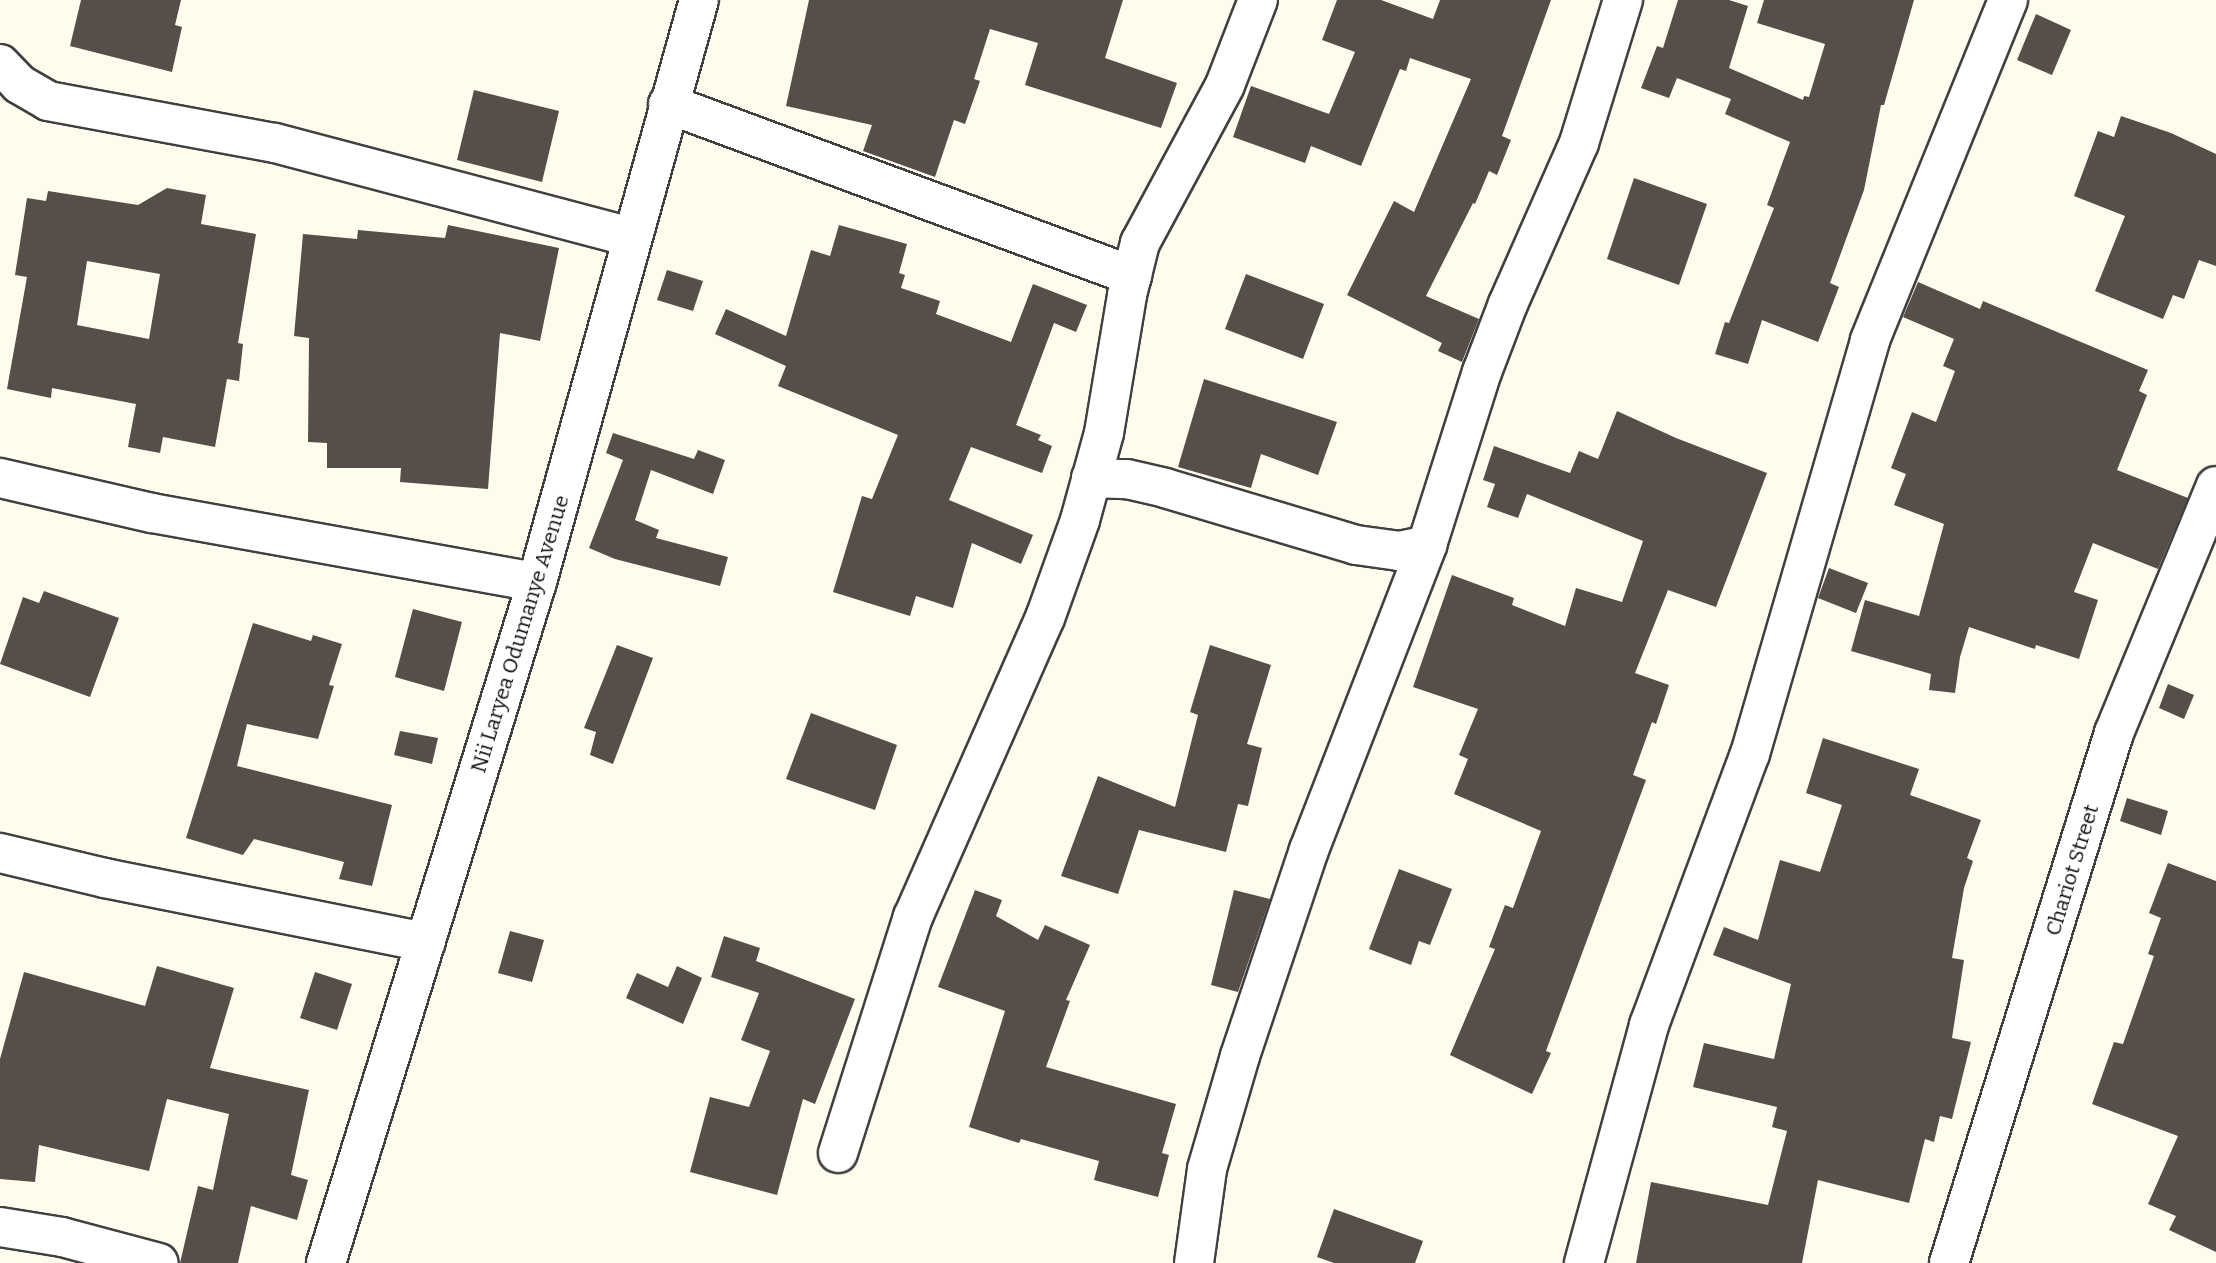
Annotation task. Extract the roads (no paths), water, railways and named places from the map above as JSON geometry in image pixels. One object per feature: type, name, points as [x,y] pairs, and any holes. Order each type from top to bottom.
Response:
[{"type":"street","name":"Nii Laryea Odumanye Avenue","points":[[326,1263],[537,582],[699,0]]},
{"type":"street","points":[[838,1153],[913,917],[1045,618],[1104,433],[1140,243],[1225,85],[1258,0]]},
{"type":"street","points":[[1194,1263],[1207,1169],[1240,1056],[1310,850],[1427,545],[1482,372],[1508,304],[1579,143],[1623,0]]},
{"type":"street","points":[[1584,1263],[1648,1025],[1750,754],[1870,340],[2008,0]]},
{"type":"street","points":[[0,64],[19,84],[48,101],[275,144],[631,237]]},
{"type":"street","points":[[668,104],[1132,276]]},
{"type":"street","points":[[0,478],[152,513],[537,582]]},
{"type":"street","points":[[1091,478],[1127,480],[1165,488],[1356,545],[1399,551],[1427,545]]},
{"type":"street","name":"Chariot Street","points":[[1949,1263],[2114,733],[2216,486]]},
{"type":"street","points":[[0,853],[105,878],[426,942]]},
{"type":"street","points":[[0,1227],[62,1237],[159,1263]]}]
